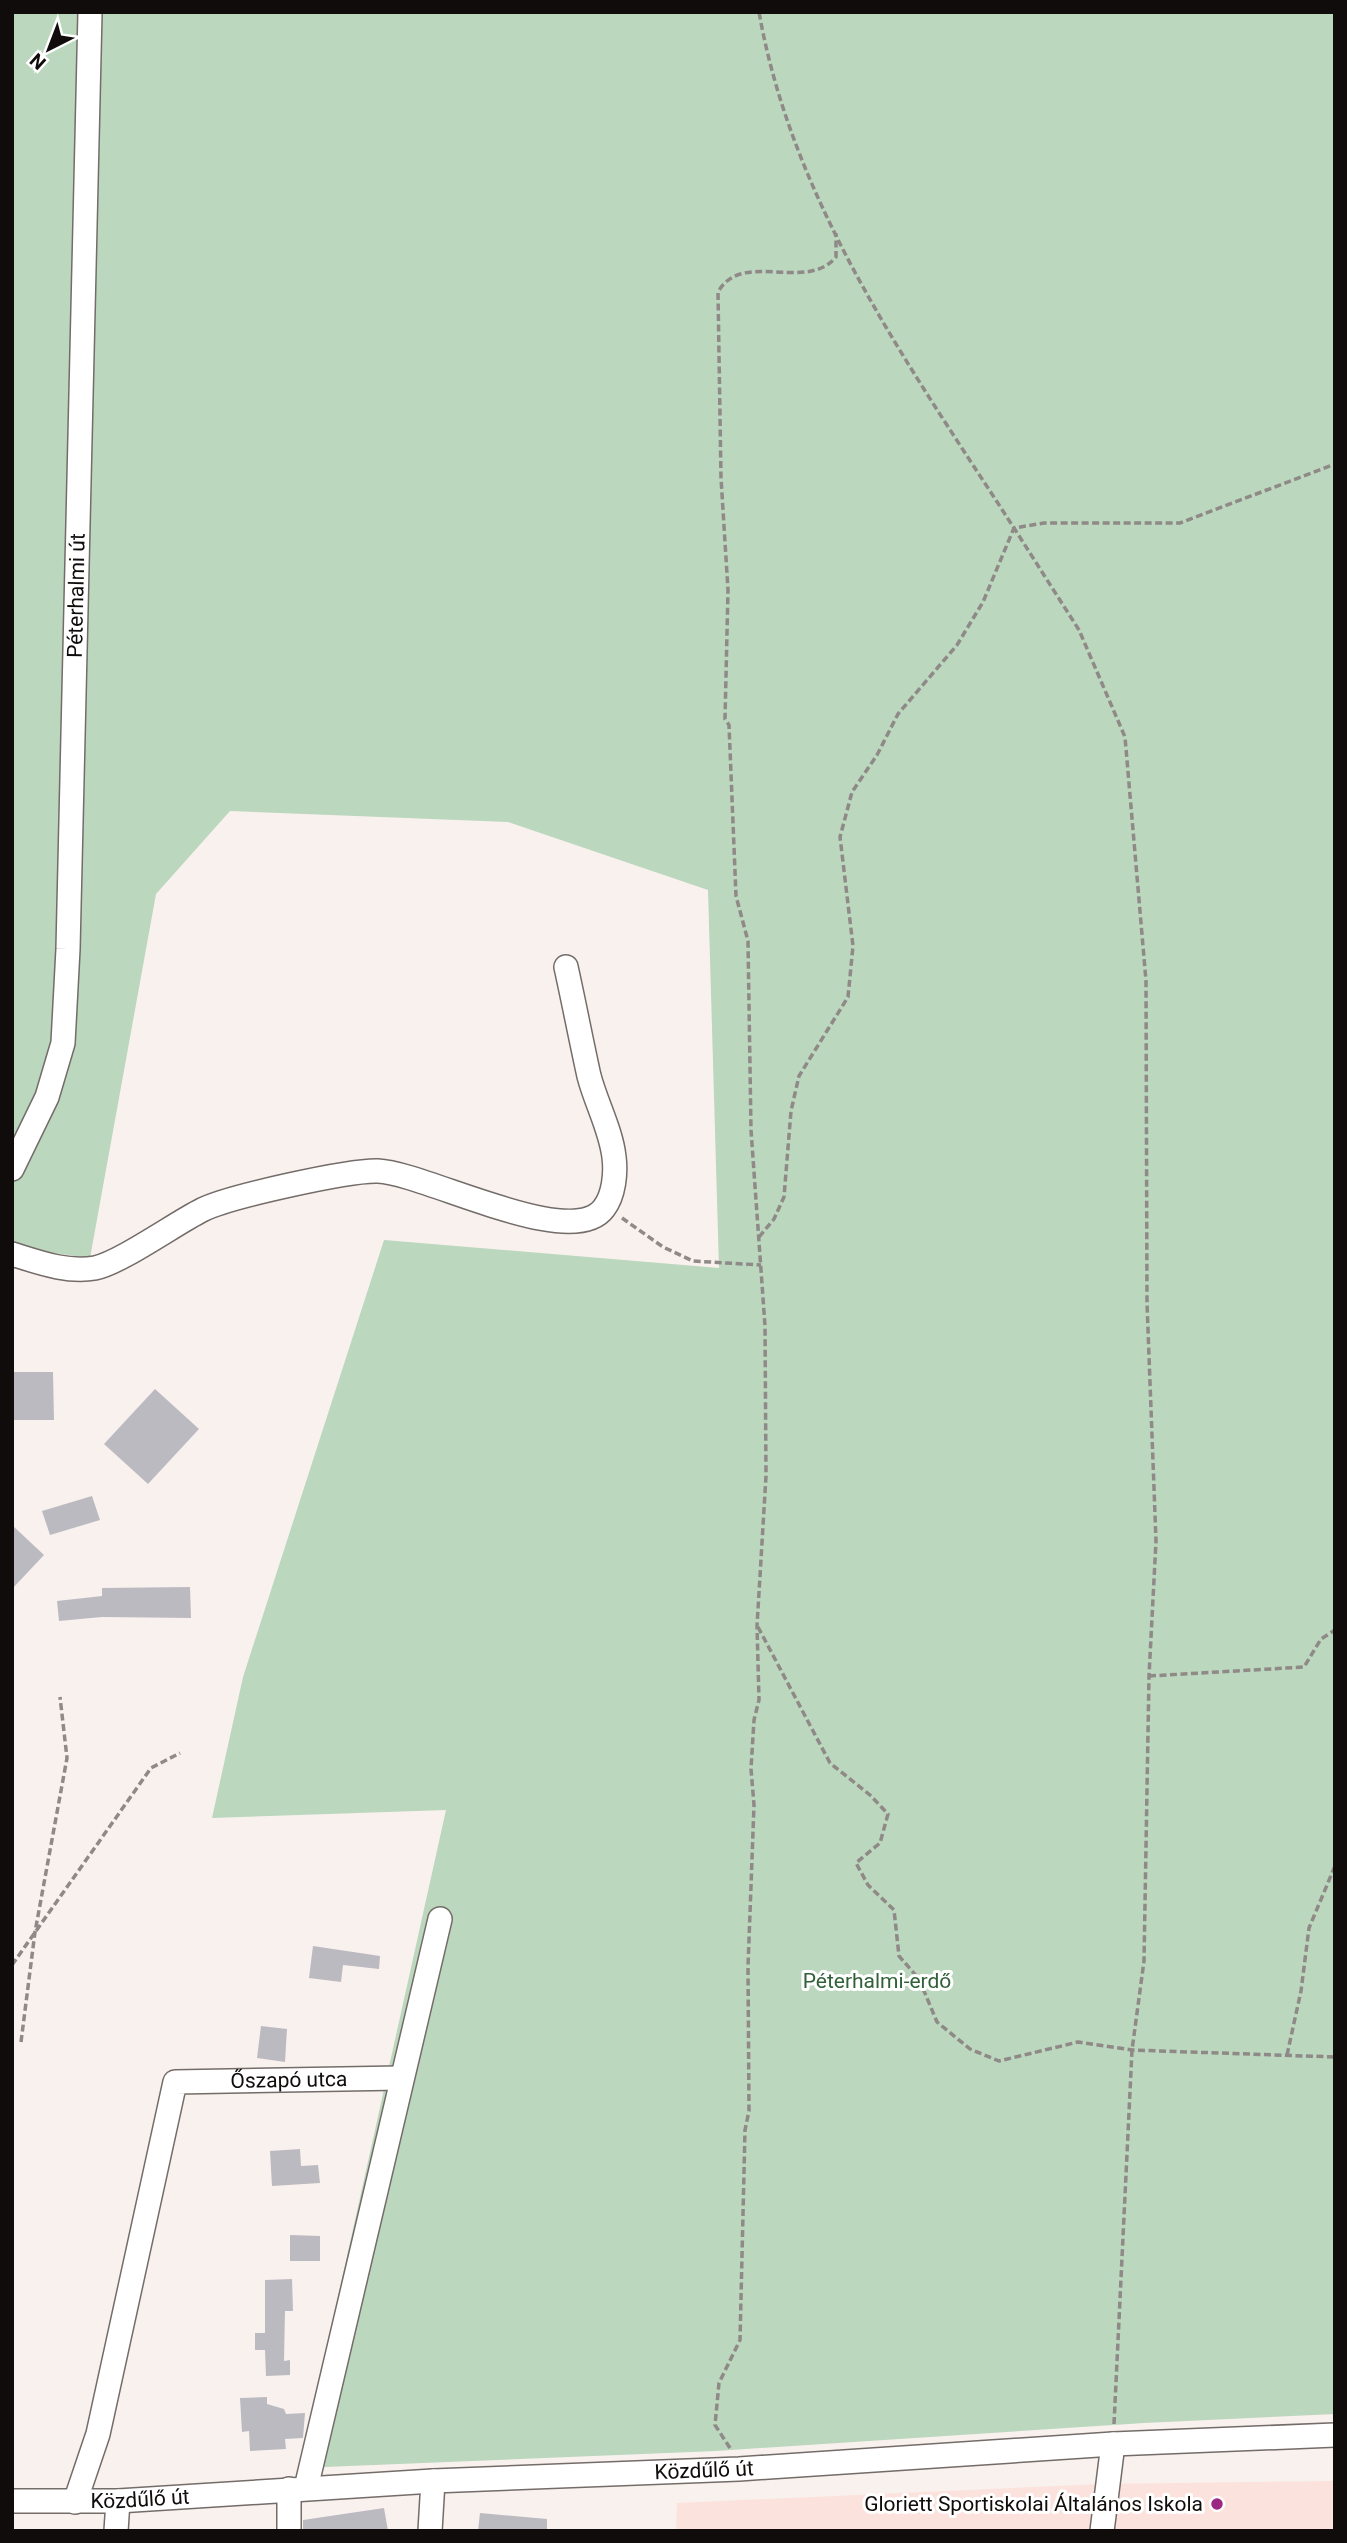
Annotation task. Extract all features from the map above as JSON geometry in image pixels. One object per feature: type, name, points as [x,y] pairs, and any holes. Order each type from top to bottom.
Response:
[{"type":"street","name":"Péterhalmi út","points":[[12,1169],[47,1097],[63,1043],[68,949],[90,12]]},
{"type":"street","points":[[12,1254],[59,1268],[96,1268],[205,1208],[303,1183],[377,1171],[414,1177],[512,1212],[572,1223],[591,1220],[604,1208],[614,1183],[614,1156],[590,1077],[566,967]]},
{"type":"street","points":[[289,2531],[297,2488],[440,1919]]},
{"type":"street","name":"Őszapó utca","points":[[175,2082],[401,2078]]},
{"type":"street","name":"Közdűlő út","points":[[75,2502],[99,2434],[175,2082]]},
{"type":"street","name":"Közdűlő út","points":[[12,2501],[118,2501],[297,2488],[739,2469],[1113,2444],[1335,2435]]},
{"type":"street","points":[[1102,2531],[1113,2444]]},
{"type":"street","points":[[430,2531],[433,2481]]},
{"type":"street","points":[[116,2531],[118,2501]]},
{"type":"path","points":[[759,12],[767,58],[797,154],[836,233],[882,324],[1079,630],[1125,737],[1146,981],[1147,1303],[1156,1541],[1149,1676],[1144,1961],[1132,2050],[1113,2444]]},
{"type":"path","points":[[739,2469],[734,2454],[715,2425],[719,2383],[740,2340],[745,2130],[749,2111],[748,1967],[754,1805],[751,1769],[754,1720],[759,1700],[757,1626],[766,1476],[765,1326],[751,1130],[748,941],[736,896],[729,725],[725,719],[728,590],[721,478],[718,292],[725,279],[740,273],[811,272],[830,265],[836,257],[836,233]]},
{"type":"path","points":[[1014,528],[1044,523],[1180,523],[1335,464]]},
{"type":"path","points":[[759,1237],[774,1219],[784,1197],[791,1111],[799,1076],[848,997],[853,946],[840,837],[852,792],[877,755],[898,714],[957,645],[983,602],[1014,528]]},
{"type":"path","points":[[604,1208],[639,1227],[663,1247],[694,1261],[761,1265]]},
{"type":"path","points":[[757,1626],[830,1763],[870,1795],[888,1815],[880,1843],[856,1863],[868,1885],[894,1910],[900,1956],[919,1979],[936,2022],[970,2049],[999,2061],[1078,2042],[1132,2050],[1335,2057]]},
{"type":"path","points":[[1149,1676],[1304,1667],[1321,1639],[1335,1630]]},
{"type":"path","points":[[21,2042],[35,1932],[67,1758],[60,1697]]},
{"type":"path","points":[[12,1965],[151,1768],[180,1753]]},
{"type":"path","points":[[1287,2055],[1301,1991],[1308,1928],[1335,1867]]},
{"type":"shaded area","points":[[1335,2481],[1335,2531],[676,2531],[677,2503],[1101,2484]]},
{"type":"green space","name":"Péterhalmi-erdő","points":[[12,12],[1335,12],[1335,2414],[1144,2423],[716,2451],[300,2468],[446,1810],[212,1818],[243,1677],[384,1240],[719,1268],[708,890],[508,822],[230,811],[156,894],[90,1258],[12,1247]]},
{"type":"building","points":[[14,1372],[53,1372],[54,1420],[14,1420]]},
{"type":"building","points":[[155,1389],[199,1429],[148,1484],[104,1444]]},
{"type":"building","points":[[92,1496],[100,1520],[50,1535],[42,1511]]},
{"type":"building","points":[[12,1525],[44,1555],[12,1589]]},
{"type":"building","points":[[190,1587],[191,1618],[102,1617],[59,1621],[57,1601],[102,1596],[102,1588]]},
{"type":"building","points":[[313,1946],[380,1956],[379,1969],[343,1965],[341,1982],[309,1978]]},
{"type":"building","points":[[261,2026],[287,2029],[285,2062],[257,2058]]},
{"type":"building","points":[[300,2149],[301,2166],[318,2165],[320,2183],[272,2186],[270,2151]]},
{"type":"building","points":[[290,2235],[320,2236],[320,2261],[290,2261]]},
{"type":"building","points":[[292,2279],[293,2311],[285,2311],[284,2361],[290,2360],[290,2375],[266,2376],[265,2350],[255,2350],[255,2333],[265,2333],[265,2280]]},
{"type":"building","points":[[267,2397],[267,2404],[284,2409],[286,2414],[305,2413],[303,2438],[285,2439],[286,2449],[250,2451],[249,2431],[242,2432],[240,2398]]},
{"type":"building","points":[[384,2508],[388,2531],[303,2531],[303,2520]]},
{"type":"building","points":[[480,2513],[547,2519],[547,2531],[478,2531]]},
{"type":"place","name":"Gloriett Sportiskolai Általános Iskola","points":[[1217,2504]]}]
